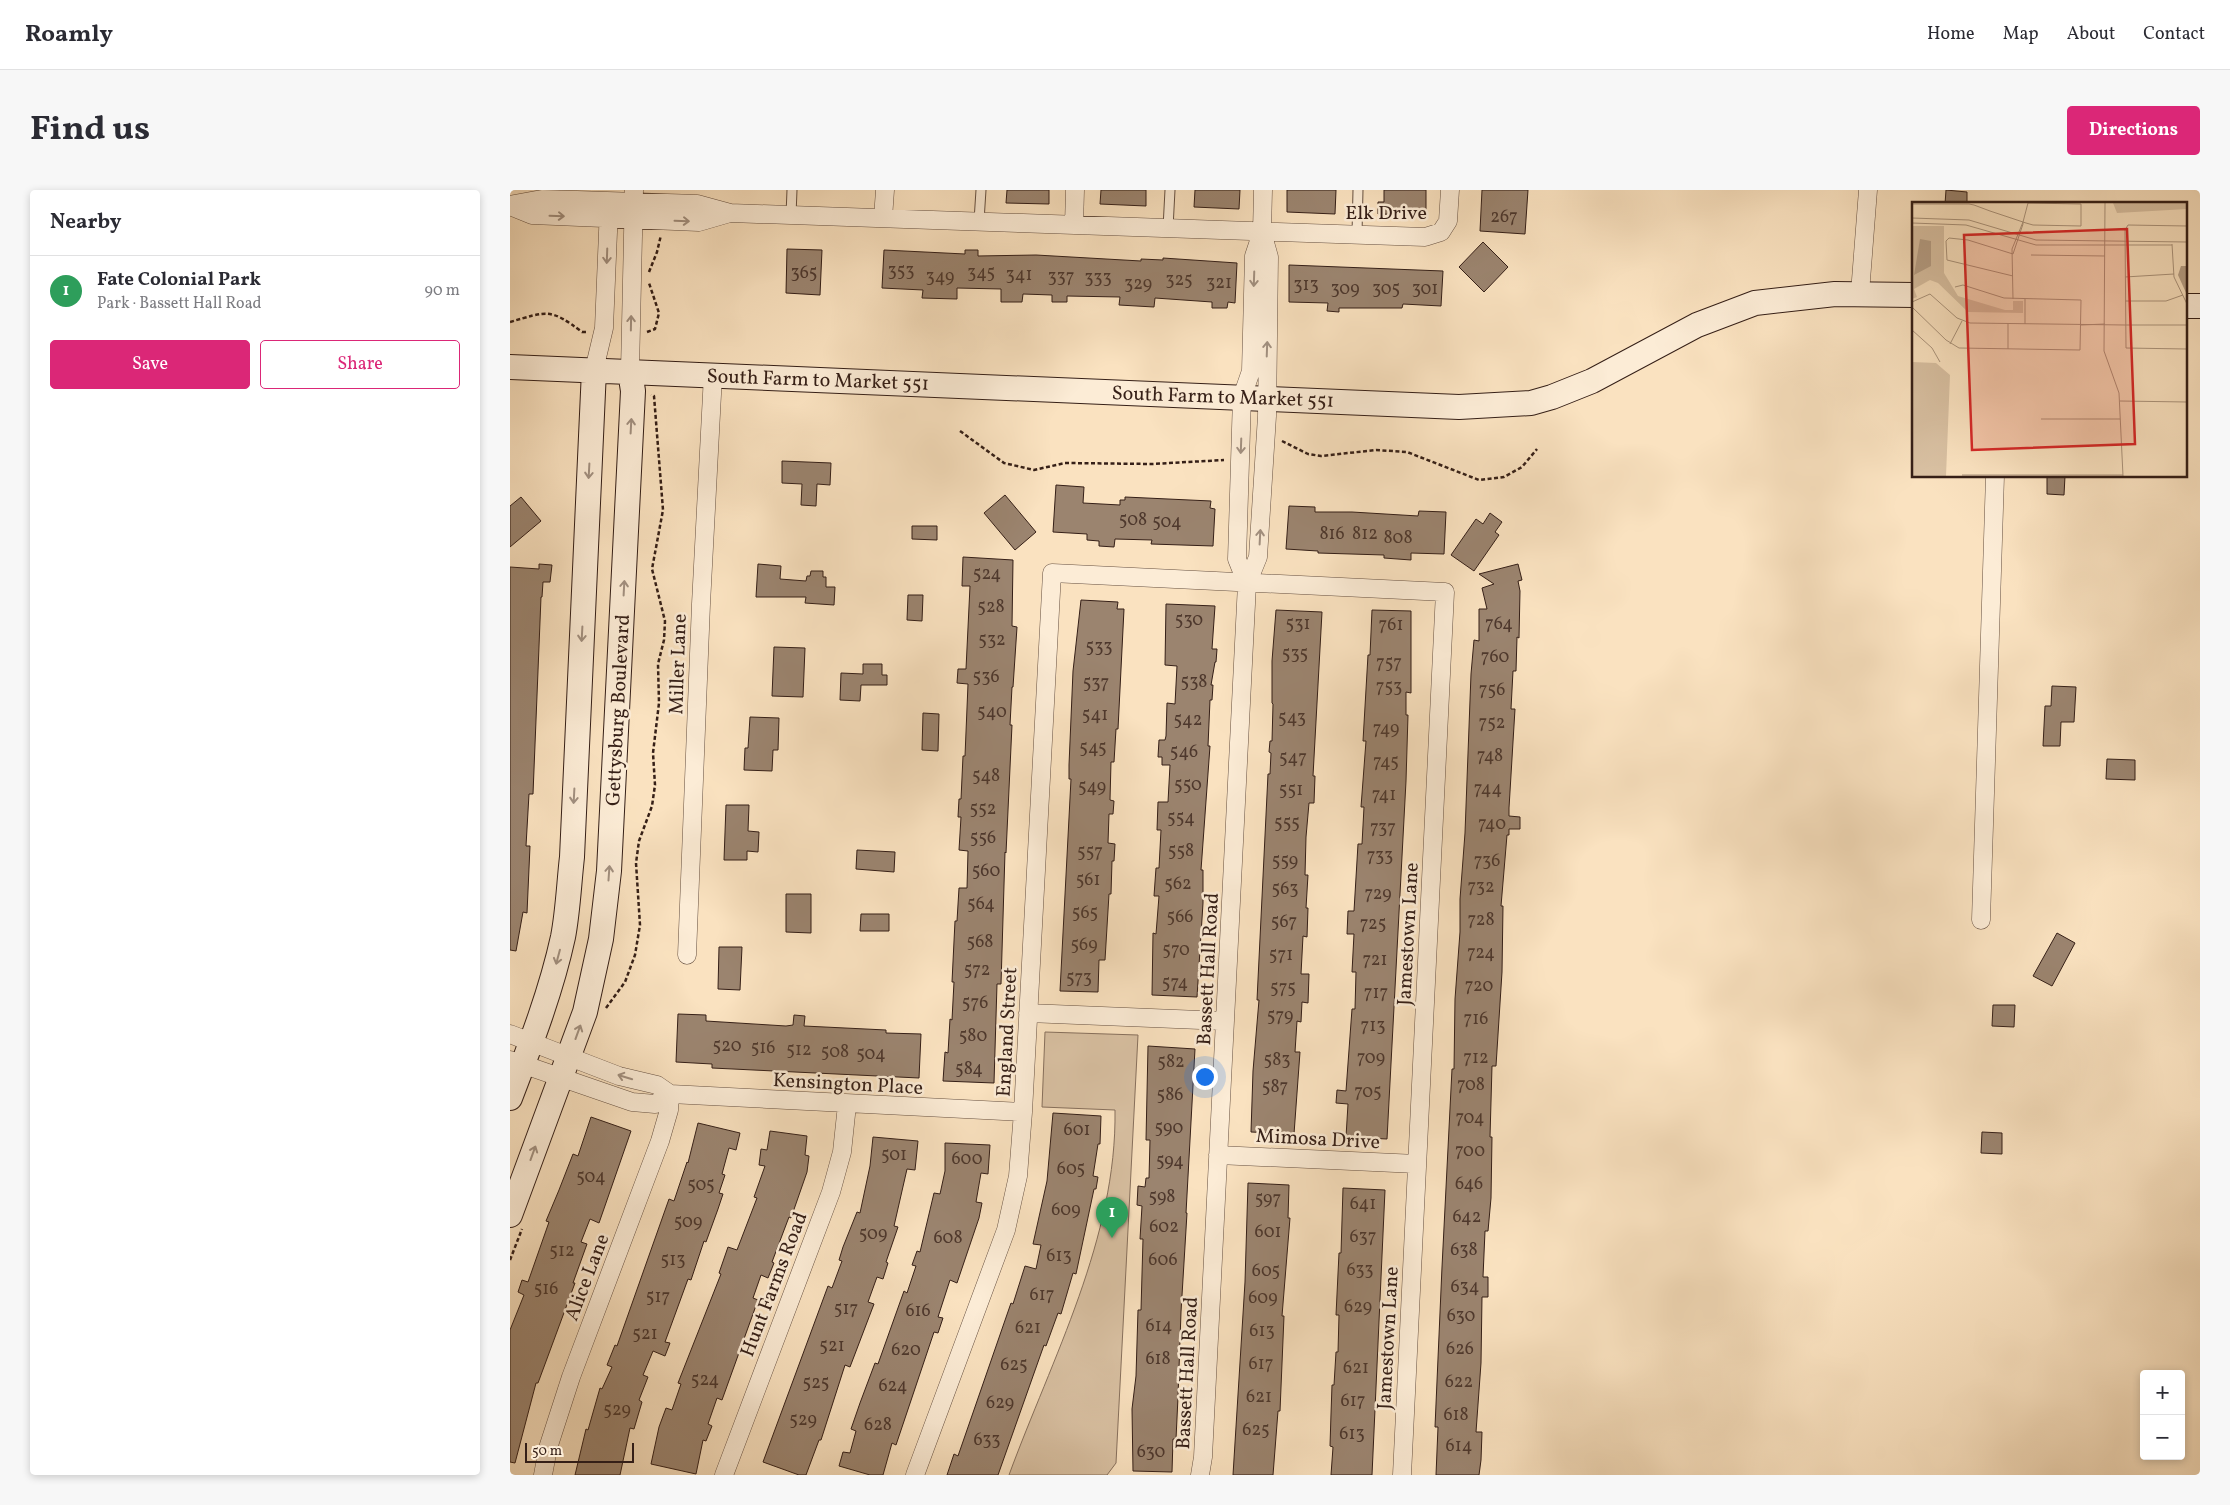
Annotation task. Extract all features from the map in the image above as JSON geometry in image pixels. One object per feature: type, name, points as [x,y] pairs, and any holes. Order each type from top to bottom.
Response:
[{"type":"street","points":[[883,218],[885,190]]},
{"type":"street","points":[[1074,225],[1075,190]]},
{"type":"street","name":"Bassett Hall Road","points":[[1200,1475],[1203,1457],[1247,584],[1258,557],[1267,416],[1269,257],[1262,232],[1263,190]]},
{"type":"street","name":"Elk Drive","points":[[510,206],[542,199],[634,204],[699,222],[730,212],[1425,237],[1441,232],[1448,221],[1450,190]]},
{"type":"street","points":[[1860,293],[1868,190]]},
{"type":"street","name":"Gettysburg Boulevard","points":[[510,1098],[520,1038],[563,936],[569,882],[594,370],[603,333],[609,203]]},
{"type":"street","name":"Gettysburg Boulevard","points":[[510,1215],[585,1012],[597,965],[608,878],[633,391],[630,372],[634,204]]},
{"type":"street","name":"Bassett Hall Road","points":[[1247,584],[1237,559],[1242,397],[1251,371],[1254,256],[1262,232]]},
{"type":"street","name":"South Farm to Market 551","points":[[510,366],[1459,407],[1531,403],[1592,381],[1697,325],[1756,304],[1793,298],[1860,293],[1912,295]]},
{"type":"street","name":"Miller Lane","points":[[688,955],[701,604],[713,374]]},
{"type":"street","points":[[1981,920],[1995,478]]},
{"type":"street","name":"England Street","points":[[915,1475],[1006,1230],[1018,1176],[1052,573],[1247,584]]},
{"type":"street","name":"Jamestown Lane","points":[[1247,584],[1445,592],[1402,1475]]},
{"type":"street","points":[[1028,1012],[1225,1021]]},
{"type":"street","name":"Kensington Place","points":[[520,1038],[565,1067],[632,1102],[655,1104],[670,1094],[1023,1112]]},
{"type":"street","name":"Kensington Place","points":[[516,1062],[565,1067]]},
{"type":"street","name":"Alice Lane","points":[[543,1475],[548,1448],[571,1377],[660,1141],[669,1110],[670,1094]]},
{"type":"street","name":"Hunt Farms Road","points":[[724,1475],[831,1192],[842,1152],[847,1104]]},
{"type":"street","name":"Mimosa Drive","points":[[1218,1155],[1417,1164]]},
{"type":"lane","points":[[791,215],[792,190]]},
{"type":"lane","points":[[980,190],[980,221]]},
{"type":"lane","points":[[1168,228],[1170,190]]},
{"type":"lane","points":[[1357,234],[1358,190]]},
{"type":"path","points":[[510,322],[538,314],[548,314],[560,316],[582,332],[603,333]]},
{"type":"shaded area","points":[[1045,1032],[1138,1035],[1116,1463],[1107,1475],[1009,1475],[1079,1297],[1094,1251],[1105,1205],[1113,1158],[1115,1110],[1042,1107]]},
{"type":"building","points":[[1007,190],[1049,190],[1049,204],[1006,203]]},
{"type":"building","points":[[1101,190],[1146,190],[1146,206],[1100,204]]},
{"type":"building","points":[[1195,190],[1240,190],[1239,209],[1194,207]]},
{"type":"building","points":[[1287,190],[1336,190],[1335,214],[1287,212]]},
{"type":"building","points":[[1384,190],[1426,190],[1426,215],[1378,214],[1378,202],[1384,202]]},
{"type":"building","points":[[1482,190],[1528,190],[1525,234],[1480,231]]},
{"type":"building","points":[[1946,190],[1967,192],[1967,202],[1945,202]]},
{"type":"building","points":[[1483,242],[1508,267],[1484,292],[1459,267]]},
{"type":"building","points":[[787,249],[822,250],[820,295],[786,293]]},
{"type":"building","points":[[884,250],[965,254],[965,250],[978,250],[978,256],[1036,255],[1141,261],[1141,259],[1163,260],[1163,258],[1237,263],[1235,303],[1228,302],[1227,308],[1212,308],[1212,302],[1155,298],[1154,307],[1119,305],[1120,297],[1067,296],[1067,302],[1052,302],[1052,295],[1023,294],[1022,302],[1001,302],[1001,289],[957,288],[957,299],[922,298],[923,290],[882,288]]},
{"type":"building","points":[[1289,265],[1443,271],[1441,306],[1403,304],[1402,308],[1339,308],[1339,312],[1327,311],[1328,303],[1289,302]]},
{"type":"building","points":[[782,461],[831,463],[830,485],[817,484],[816,506],[801,505],[802,484],[782,483]]},
{"type":"building","points":[[2047,478],[2065,478],[2064,495],[2047,494]]},
{"type":"building","points":[[1056,485],[1084,487],[1083,503],[1120,505],[1120,500],[1125,500],[1125,497],[1211,501],[1210,508],[1215,509],[1213,546],[1151,544],[1152,540],[1115,539],[1114,547],[1099,546],[1099,541],[1087,540],[1087,534],[1053,532]]},
{"type":"building","points":[[1005,495],[1036,532],[1015,550],[984,513]]},
{"type":"building","points":[[521,497],[541,521],[510,547],[510,506]]},
{"type":"building","points":[[1289,506],[1315,507],[1315,512],[1418,516],[1419,511],[1446,512],[1444,554],[1411,553],[1411,560],[1384,558],[1384,555],[1318,553],[1318,551],[1286,549]]},
{"type":"building","points":[[1490,513],[1502,522],[1495,532],[1499,535],[1474,571],[1451,555],[1476,519],[1483,524]]},
{"type":"building","points":[[912,526],[937,526],[937,540],[912,539]]},
{"type":"building","points":[[963,557],[1013,560],[1012,626],[1017,627],[1010,725],[1012,725],[1005,852],[1001,984],[997,984],[994,1083],[943,1081],[945,1052],[948,1053],[950,1019],[952,1020],[955,921],[957,921],[959,888],[967,888],[968,851],[959,850],[961,817],[958,817],[959,799],[961,799],[963,756],[965,756],[968,684],[957,683],[958,669],[966,669],[970,586],[962,586]]},
{"type":"building","points":[[539,564],[552,565],[550,582],[543,582],[541,597],[533,794],[529,794],[526,846],[530,846],[527,913],[523,912],[516,951],[510,950],[510,567],[539,569]]},
{"type":"building","points":[[758,564],[781,566],[780,579],[806,581],[811,571],[823,571],[823,577],[826,577],[826,587],[835,587],[834,605],[805,603],[806,597],[756,597]]},
{"type":"building","points":[[1518,564],[1522,580],[1518,581],[1520,591],[1519,638],[1517,637],[1516,671],[1513,671],[1511,709],[1515,709],[1509,816],[1520,817],[1520,829],[1509,829],[1509,835],[1507,835],[1501,906],[1503,906],[1502,972],[1496,1066],[1492,1066],[1491,1198],[1488,1231],[1485,1231],[1483,1277],[1488,1277],[1488,1297],[1482,1297],[1481,1363],[1476,1432],[1482,1432],[1481,1460],[1479,1475],[1436,1475],[1438,1427],[1435,1427],[1452,1069],[1454,1069],[1455,999],[1465,833],[1471,674],[1474,640],[1479,641],[1479,609],[1487,609],[1482,588],[1494,584],[1479,574]]},
{"type":"building","points":[[908,595],[923,595],[922,621],[907,620]]},
{"type":"building","points":[[1081,600],[1118,602],[1117,609],[1124,609],[1118,729],[1116,729],[1114,762],[1111,762],[1110,800],[1114,801],[1113,814],[1109,814],[1108,843],[1115,844],[1114,861],[1112,861],[1111,894],[1109,894],[1105,960],[1099,960],[1098,992],[1060,991],[1071,779],[1069,779],[1069,765],[1073,671]]},
{"type":"building","points":[[1166,604],[1215,606],[1212,649],[1217,649],[1211,685],[1213,685],[1212,700],[1210,700],[1208,746],[1210,746],[1201,870],[1203,870],[1203,903],[1197,997],[1152,995],[1153,933],[1156,934],[1159,896],[1154,896],[1156,868],[1159,868],[1161,830],[1157,830],[1158,802],[1168,802],[1170,765],[1162,765],[1162,757],[1158,757],[1159,740],[1165,740],[1166,736],[1167,703],[1175,704],[1177,666],[1165,665]]},
{"type":"building","points":[[1276,610],[1322,612],[1313,776],[1315,776],[1314,803],[1309,803],[1306,837],[1305,875],[1308,875],[1307,937],[1303,936],[1301,974],[1309,974],[1308,1003],[1302,1002],[1301,1022],[1297,1021],[1295,1052],[1300,1052],[1294,1134],[1251,1132],[1253,1071],[1259,1000],[1257,1000],[1268,774],[1270,774],[1271,753],[1269,752],[1270,741],[1272,741],[1272,661]]},
{"type":"building","points":[[1372,610],[1411,611],[1411,693],[1406,692],[1406,715],[1408,715],[1406,781],[1387,1139],[1346,1137],[1348,1104],[1336,1103],[1337,1090],[1346,1091],[1352,1009],[1355,1009],[1356,972],[1352,972],[1354,934],[1347,934],[1348,911],[1354,911],[1358,844],[1362,844],[1364,807],[1361,807],[1366,741],[1363,741]]},
{"type":"building","points":[[774,647],[805,648],[803,697],[772,696]]},
{"type":"building","points":[[863,664],[882,664],[882,675],[887,675],[887,685],[861,685],[860,701],[840,700],[841,673],[863,674]]},
{"type":"building","points":[[2052,686],[2076,687],[2074,722],[2061,722],[2060,746],[2043,746],[2045,706],[2051,706]]},
{"type":"building","points":[[923,713],[939,714],[938,751],[922,750]]},
{"type":"building","points":[[750,717],[779,718],[778,750],[773,750],[772,771],[744,770]]},
{"type":"building","points":[[2107,759],[2135,760],[2135,780],[2106,779]]},
{"type":"building","points":[[726,805],[749,805],[748,831],[759,832],[758,852],[747,851],[747,860],[724,860]]},
{"type":"building","points":[[857,850],[895,852],[894,872],[856,869]]},
{"type":"building","points":[[786,894],[811,894],[811,933],[786,932]]},
{"type":"building","points":[[861,914],[889,914],[889,931],[860,931]]},
{"type":"building","points":[[2057,933],[2075,943],[2052,986],[2033,976]]},
{"type":"building","points":[[719,947],[742,947],[740,990],[718,989]]},
{"type":"building","points":[[1993,1005],[2015,1005],[2014,1027],[1992,1026]]},
{"type":"building","points":[[678,1014],[706,1015],[706,1021],[786,1026],[793,1025],[794,1015],[805,1016],[804,1026],[886,1030],[886,1033],[921,1034],[919,1078],[712,1068],[712,1064],[676,1062]]},
{"type":"building","points":[[1148,1046],[1195,1049],[1176,1439],[1173,1439],[1172,1472],[1133,1471],[1132,1409],[1136,1376],[1138,1310],[1141,1310],[1143,1239],[1140,1239],[1142,1206],[1137,1205],[1138,1186],[1145,1187],[1146,1178],[1149,1178],[1150,1140],[1146,1140]]},
{"type":"building","points":[[1053,1113],[1101,1116],[1100,1144],[1098,1144],[1093,1176],[1098,1177],[1076,1274],[1073,1273],[1061,1314],[1058,1313],[1046,1346],[1044,1345],[998,1475],[947,1475],[954,1454],[958,1456],[1025,1266],[1036,1269],[1041,1245],[1033,1244],[1047,1181]]},
{"type":"building","points":[[591,1117],[631,1131],[599,1223],[590,1219],[581,1242],[587,1244],[573,1283],[575,1283],[538,1383],[536,1383],[515,1463],[510,1462],[510,1330],[524,1295],[518,1292],[522,1280],[528,1282],[549,1222],[546,1221],[573,1154],[578,1156]]},
{"type":"building","points":[[698,1123],[740,1133],[736,1150],[729,1148],[722,1174],[725,1175],[719,1193],[723,1194],[718,1209],[706,1242],[704,1241],[691,1280],[688,1279],[665,1342],[670,1343],[665,1356],[653,1351],[643,1375],[648,1377],[639,1400],[642,1402],[634,1429],[630,1428],[620,1475],[575,1475],[586,1429],[588,1430],[600,1388],[602,1389],[612,1367],[607,1365],[615,1345],[617,1346],[669,1199],[674,1201],[688,1163]]},
{"type":"building","points":[[770,1131],[807,1136],[805,1155],[809,1156],[807,1172],[791,1218],[789,1217],[768,1278],[761,1275],[753,1298],[758,1300],[722,1400],[717,1398],[708,1424],[712,1426],[706,1441],[703,1440],[696,1474],[651,1464],[659,1427],[666,1408],[672,1410],[681,1384],[678,1383],[721,1274],[719,1273],[728,1247],[737,1250],[757,1198],[754,1197],[765,1166],[759,1165],[761,1149],[767,1150]]},
{"type":"building","points":[[1982,1132],[2002,1133],[2002,1154],[1981,1153]]},
{"type":"building","points":[[873,1137],[918,1141],[915,1170],[907,1169],[894,1226],[898,1227],[886,1262],[888,1263],[883,1279],[877,1277],[868,1302],[874,1304],[850,1367],[845,1365],[821,1440],[819,1440],[806,1475],[799,1475],[763,1462],[828,1286],[832,1288],[842,1261],[839,1260],[843,1247],[857,1212],[860,1213],[870,1166]]},
{"type":"building","points":[[945,1143],[990,1145],[988,1174],[981,1173],[976,1202],[982,1203],[979,1218],[957,1283],[950,1280],[938,1317],[943,1318],[938,1333],[934,1332],[896,1445],[892,1443],[883,1475],[870,1475],[839,1466],[843,1452],[850,1453],[856,1431],[851,1429],[860,1403],[875,1363],[878,1364],[904,1291],[907,1293],[916,1266],[912,1265],[917,1251],[920,1252],[934,1193],[940,1194],[945,1171]]},
{"type":"building","points":[[1248,1183],[1289,1185],[1288,1218],[1290,1218],[1282,1316],[1284,1316],[1280,1411],[1278,1411],[1273,1475],[1233,1475],[1245,1282]]},
{"type":"building","points":[[1343,1188],[1385,1190],[1372,1475],[1331,1475],[1333,1447],[1330,1446],[1332,1385],[1334,1385],[1336,1352],[1338,1352],[1339,1315],[1336,1315],[1339,1253],[1341,1253]]},
{"type":"place","name":"Fate Colonial Park","points":[[1112,1238]]}]
